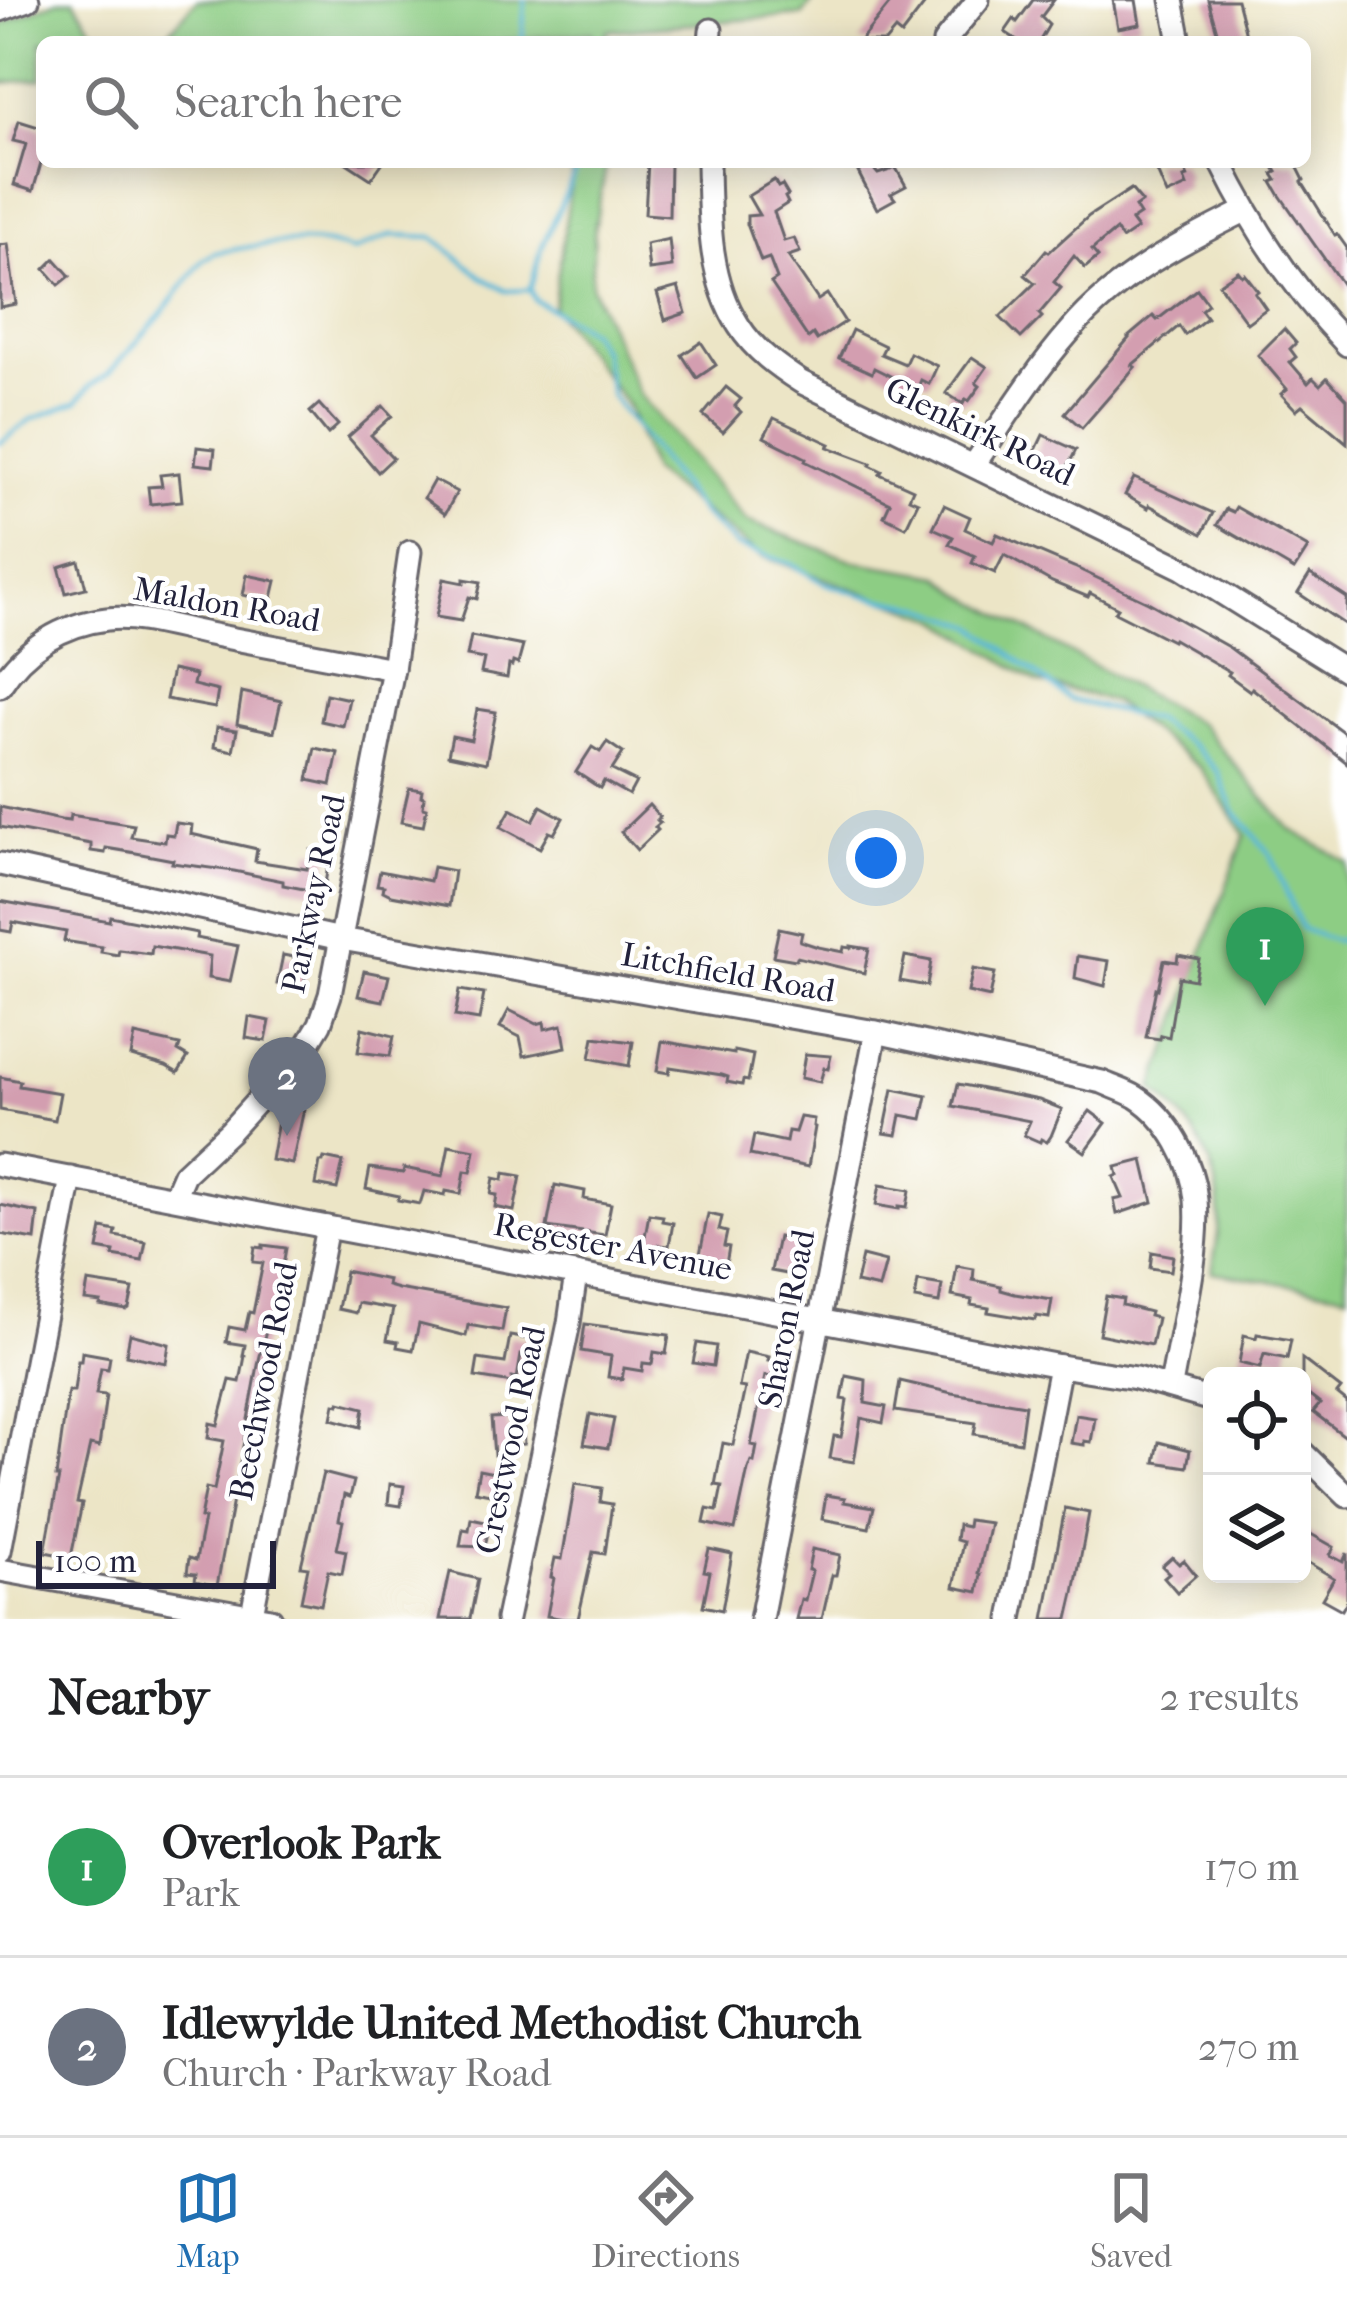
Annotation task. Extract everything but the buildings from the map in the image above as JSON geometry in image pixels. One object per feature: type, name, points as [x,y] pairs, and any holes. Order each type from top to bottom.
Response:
[{"type":"street","points":[[0,10],[28,0]]},
{"type":"street","points":[[949,36],[978,0]]},
{"type":"street","points":[[1172,0],[1179,36]]},
{"type":"street","name":"Glenkirk Road","points":[[708,168],[716,266],[739,327],[774,365],[1182,568],[1347,671]]},
{"type":"street","points":[[1224,168],[1245,211],[1310,304],[1347,346]]},
{"type":"street","points":[[974,465],[1034,376],[1103,298],[1132,274],[1245,211]]},
{"type":"street","name":"Parkway Road","points":[[173,1197],[184,1174],[229,1132],[306,1047],[320,1024],[330,995],[393,669],[410,552]]},
{"type":"street","name":"Maldon Road","points":[[0,686],[31,650],[64,629],[110,618],[393,669]]},
{"type":"street","name":"Litchfield Road","points":[[0,864],[341,939],[876,1032],[1102,1082],[1136,1096],[1180,1147],[1196,1198],[1193,1253],[1171,1386]]},
{"type":"street","name":"Sharon Road","points":[[761,1619],[876,1032]]},
{"type":"street","name":"Regester Avenue","points":[[0,1165],[1171,1386],[1203,1397]]},
{"type":"street","points":[[0,1551],[71,1178]]},
{"type":"street","name":"Beechwood Road","points":[[258,1618],[327,1227]]},
{"type":"street","name":"Crestwood Road","points":[[507,1619],[576,1274]]},
{"type":"street","points":[[1011,1619],[1060,1366]]},
{"type":"street","points":[[1311,1461],[1347,1496]]},
{"type":"street","points":[[0,1570],[258,1618]]},
{"type":"green space","points":[[58,0],[74,0],[97,36],[36,36],[36,80],[0,83],[0,25]]},
{"type":"green space","points":[[197,0],[814,0],[802,15],[607,31],[607,36],[592,36],[592,32],[165,36]]},
{"type":"green space","points":[[573,168],[606,168],[591,285],[639,394],[746,521],[857,562],[941,576],[961,593],[1200,724],[1290,829],[1347,862],[1347,1294],[1212,1272],[1219,1202],[1211,1165],[1193,1132],[1153,1089],[1245,835],[1200,768],[1112,701],[1037,682],[936,618],[761,556],[651,471],[628,406],[553,308]]},
{"type":"waterway","points":[[522,36],[525,0]]},
{"type":"waterway","points":[[577,168],[541,249],[530,290],[535,300],[590,331],[603,352],[611,395],[703,515],[737,546],[791,564],[824,583],[923,607],[975,626],[1070,700],[1155,720],[1193,746],[1218,772],[1234,811],[1270,854],[1302,929],[1335,941],[1347,938]]},
{"type":"waterway","points":[[0,443],[30,420],[76,403],[160,316],[203,260],[215,253],[302,242],[353,251],[391,235],[433,237],[506,291],[529,290]]},
{"type":"place","name":"Overlook Park","points":[[1265,1006]]},
{"type":"place","name":"Idlewylde United Methodist Church","points":[[287,1136]]}]
